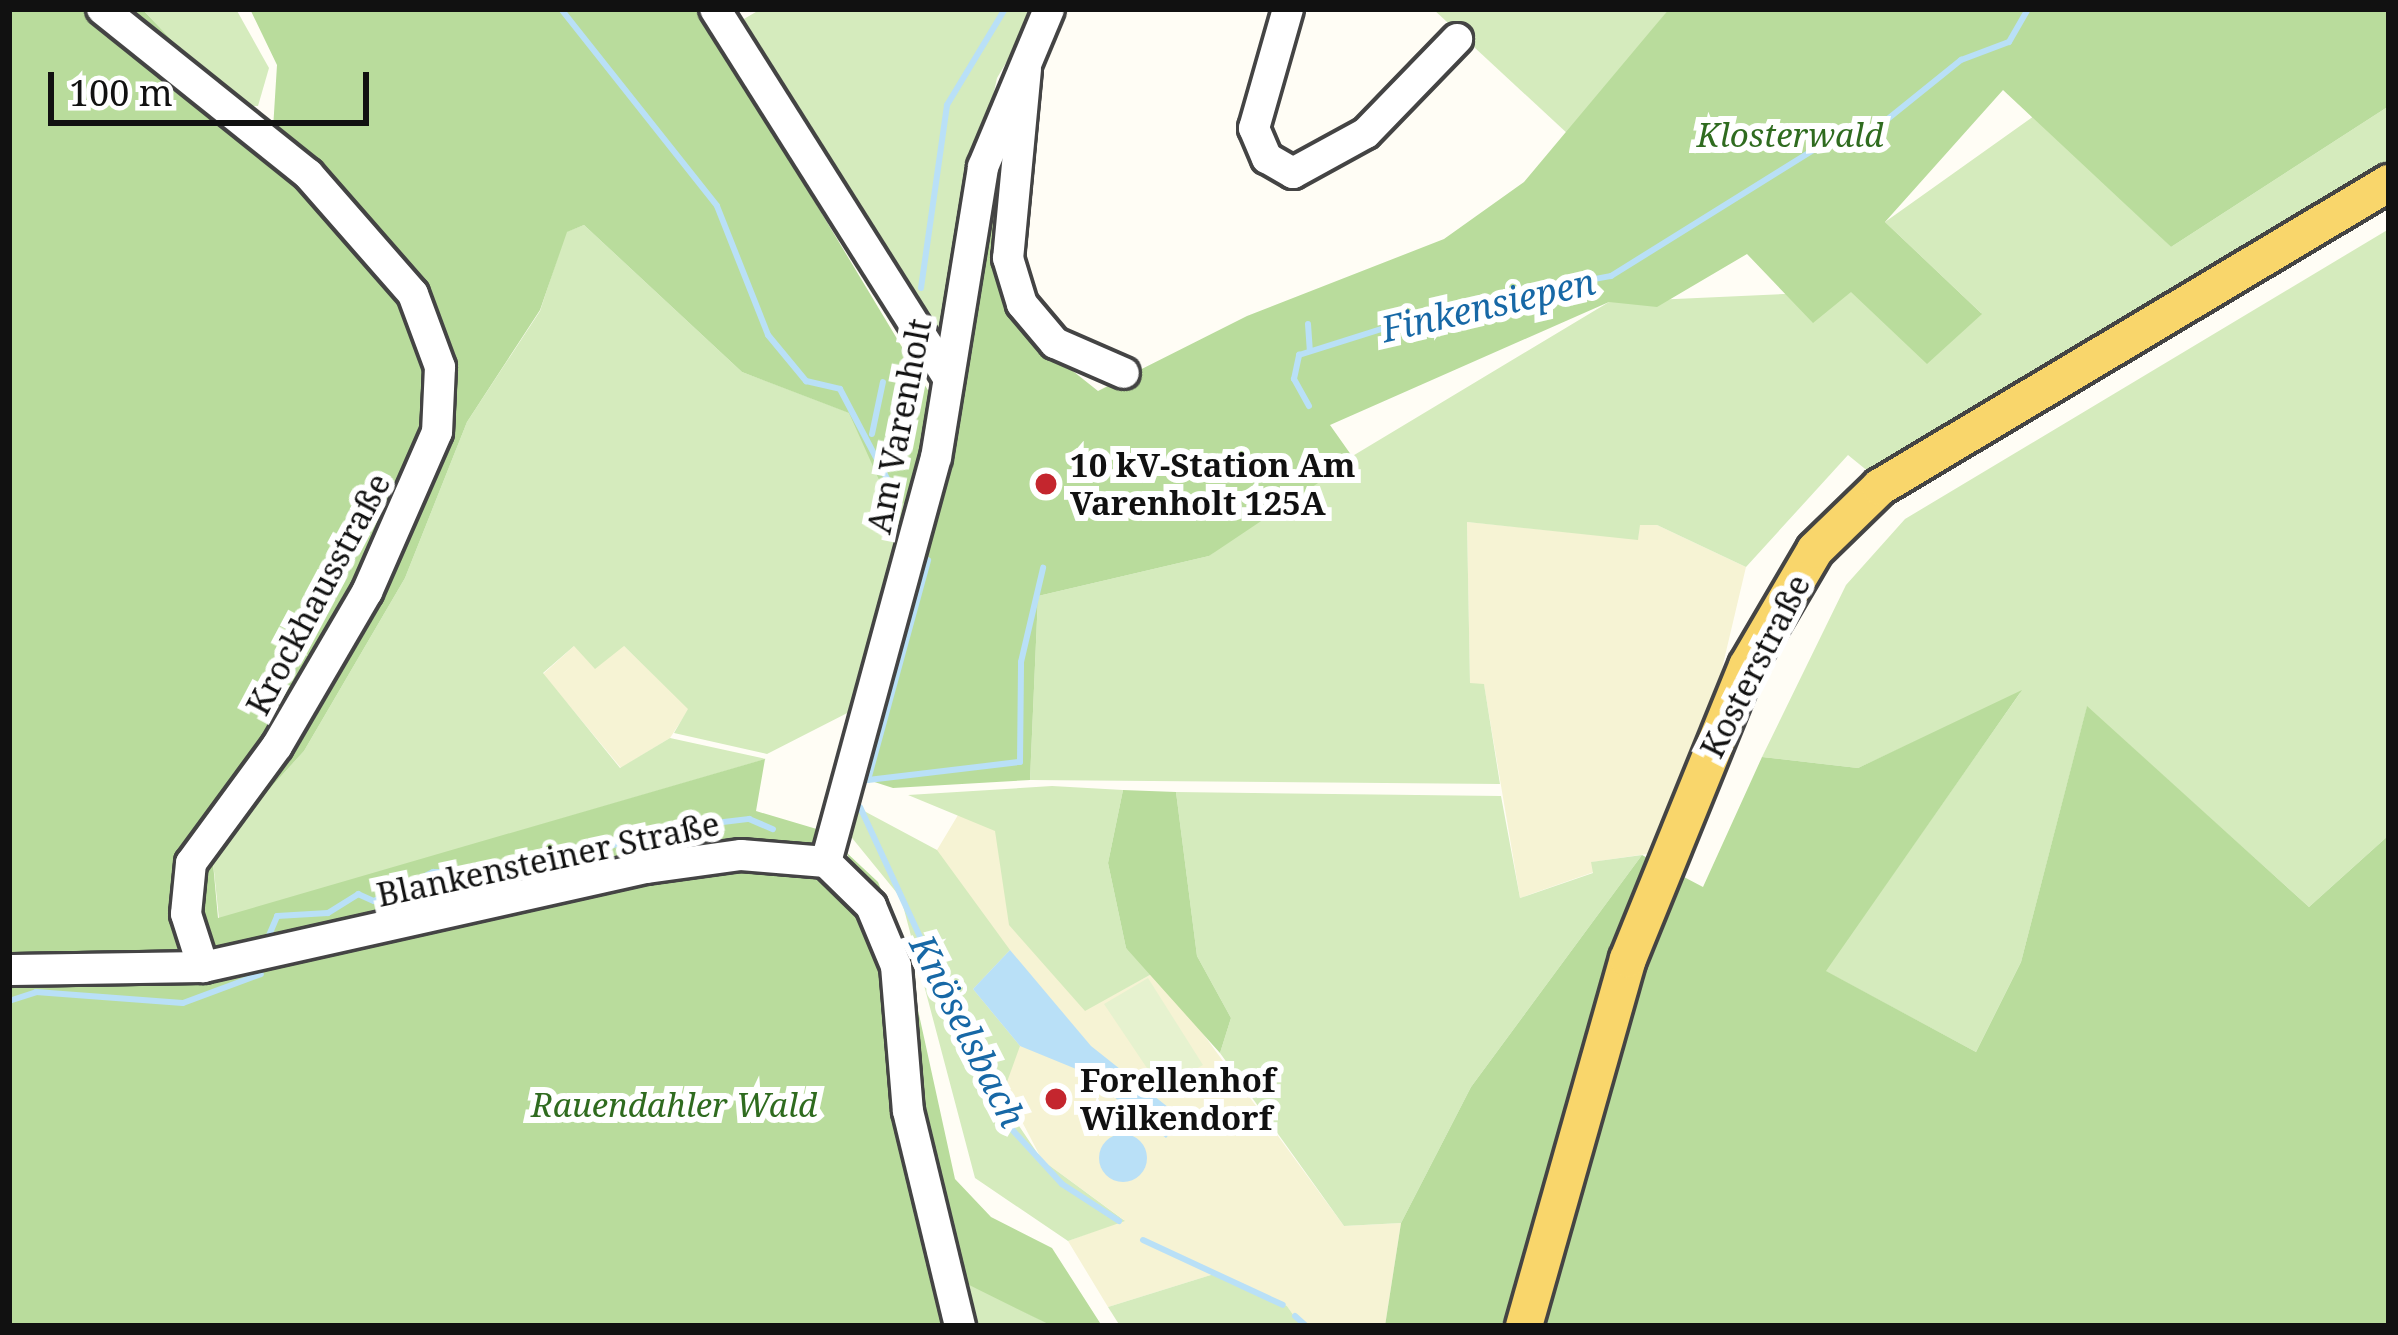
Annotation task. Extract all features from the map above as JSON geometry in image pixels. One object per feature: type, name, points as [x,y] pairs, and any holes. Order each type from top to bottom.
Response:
[{"type":"main road","name":"Kosterstraße","points":[[1528,1316],[1628,959],[1747,667],[1815,550],[1898,476],[2389,184]]},
{"type":"street","name":"Krockhausstraße","points":[[102,9],[308,175],[413,294],[440,367],[437,432],[367,592],[277,746],[191,863],[186,914],[203,967]]},
{"type":"street","points":[[716,9],[948,377]]},
{"type":"street","name":"Am Varenholt","points":[[826,862],[948,377],[982,167],[1023,52],[1049,9]]},
{"type":"street","points":[[1288,9],[1254,128],[1267,158],[1293,173],[1323,166],[1380,123],[1456,39]]},
{"type":"street","points":[[1023,52],[1009,214],[1017,289],[1055,343],[1124,373]]},
{"type":"street","name":"Blankensteiner Straße","points":[[9,970],[203,967],[647,868],[741,855],[826,862]]},
{"type":"street","points":[[826,862],[871,906],[896,966],[908,1111],[960,1326]]},
{"type":"shaded area","points":[[1467,522],[1638,539],[1639,525],[1657,525],[1746,567],[1712,711],[1654,853],[1592,862],[1594,872],[1520,898],[1484,685],[1470,684]]},
{"type":"shaded area","points":[[623,645],[689,709],[670,738],[621,768],[543,674],[574,646]]},
{"type":"shaded area","points":[[961,810],[995,830],[1085,1010],[1157,971],[1344,1226],[1401,1223],[1385,1326],[1301,1326],[1287,1306],[1214,1274],[1108,1307],[1068,1241],[1124,1220],[1042,1160],[959,1000],[937,850]]},
{"type":"green space","name":"Rauendahler Wald","points":[[9,9],[142,9],[235,106],[273,129],[277,65],[250,9],[699,9],[929,392],[918,505],[889,502],[849,413],[742,372],[584,225],[567,232],[540,310],[467,422],[405,578],[304,751],[212,852],[218,918],[765,759],[756,811],[820,830],[809,861],[861,912],[885,966],[949,1326],[9,1326]]},
{"type":"green space","points":[[142,9],[236,9],[269,68],[258,106],[235,106]]},
{"type":"green space","points":[[761,9],[1038,9],[997,78],[944,327],[933,328],[737,23]]},
{"type":"green space","points":[[1433,9],[1669,9],[1569,135]]},
{"type":"green space","name":"Klosterwald","points":[[1669,9],[2389,9],[2389,106],[2171,247],[2003,90],[1885,222],[1982,314],[1927,364],[1851,292],[1813,323],[1747,254],[1657,307],[1609,302],[1330,425],[1354,459],[1209,556],[1038,596],[1030,780],[893,788],[862,778],[937,498],[985,212],[1015,105],[1000,224],[1054,356],[1098,391],[1247,316],[1444,239],[1524,182]]},
{"type":"green space","points":[[2389,106],[2389,167],[1875,477],[1848,455],[1746,567],[1657,525],[1640,525],[1638,540],[1467,522],[1470,683],[1484,684],[1500,784],[1030,780],[1038,596],[1209,556],[1281,499],[1609,302],[1851,291],[1981,313],[1885,222],[2034,116],[2171,247]]},
{"type":"green space","points":[[584,225],[742,372],[850,413],[918,505],[861,706],[767,754],[674,733],[688,709],[624,646],[595,669],[574,646],[543,673],[620,768],[670,738],[766,759],[219,919],[212,852],[304,751],[405,578],[467,422],[540,311],[566,232]]},
{"type":"green space","points":[[2389,229],[2389,835],[2309,907],[2087,707],[2021,962],[1976,1052],[1825,971],[2020,693],[1858,768],[1762,757],[1846,585],[1905,519]]},
{"type":"green space","points":[[2022,690],[1826,971],[1976,1052],[2021,962],[2087,706],[2309,907],[2389,835],[2389,1326],[1385,1326],[1401,1223],[1471,1087],[1642,855],[1703,887],[1762,757],[1858,768]]},
{"type":"green space","points":[[1052,786],[1123,790],[1108,863],[1126,948],[1157,971],[1085,1011],[1009,925],[995,831],[908,795]]},
{"type":"green space","points":[[1123,790],[1176,792],[1197,956],[1231,1018],[1220,1053],[1126,948],[1108,863]]},
{"type":"green space","points":[[1176,792],[1501,796],[1520,898],[1593,873],[1591,862],[1642,855],[1471,1087],[1401,1223],[1344,1226],[1220,1053],[1231,1018],[1197,956]]},
{"type":"green space","points":[[851,804],[937,850],[1010,950],[973,989],[1020,1046],[994,1118],[1009,1111],[1042,1160],[1125,1221],[1068,1241],[975,1178],[901,898],[848,833]]},
{"type":"green space","points":[[847,853],[878,882],[904,946],[955,1179],[991,1217],[1052,1248],[1102,1326],[1052,1326],[955,1278],[910,1027]]},
{"type":"green space","points":[[1148,978],[1203,1065],[1161,1089],[1104,1004]]},
{"type":"green space","points":[[1214,1274],[1287,1306],[1301,1326],[1120,1326],[1108,1307]]},
{"type":"green space","points":[[955,1278],[994,1296],[1052,1326],[973,1326]]},
{"type":"water","points":[[1010,950],[1091,1046],[1183,1119],[1166,1138],[1081,1071],[1020,1046],[973,989]]},
{"type":"water","points":[[1123,1134],[1140,1141],[1147,1158],[1140,1175],[1123,1182],[1106,1175],[1099,1158],[1106,1141]]},
{"type":"waterway","name":"Knöselsbach","points":[[561,9],[717,206],[768,335],[806,381],[840,389],[892,488]]},
{"type":"waterway","points":[[921,288],[947,105],[1005,9]]},
{"type":"waterway","name":"Finkensiepen","points":[[1853,147],[1961,60],[2009,42],[2028,9]]},
{"type":"waterway","name":"Finkensiepen","points":[[1309,406],[1294,379],[1299,355],[1461,304],[1611,276],[1841,133]]},
{"type":"waterway","points":[[1308,324],[1310,350]]},
{"type":"waterway","points":[[872,434],[883,382]]},
{"type":"waterway","name":"Knöselsbach","points":[[868,780],[928,560]]},
{"type":"waterway","name":"Finkensiepen","points":[[868,780],[1020,762],[1021,662],[1043,568]]},
{"type":"waterway","name":"Knöselsbach","points":[[860,807],[1006,1123],[1062,1184],[1119,1221]]},
{"type":"waterway","points":[[267,940],[277,916],[328,913],[358,894],[374,901],[433,872],[518,872],[673,828],[749,819],[773,829]]},
{"type":"waterway","points":[[9,1001],[36,992],[183,1003],[261,974]]},
{"type":"waterway","name":"Knöselsbach","points":[[1143,1240],[1283,1305]]},
{"type":"waterway","name":"Knöselsbach","points":[[1295,1316],[1306,1326]]},
{"type":"place","name":"10 kV-Station Am Varenholt 125A","points":[[1046,484]]},
{"type":"place","name":"Forellenhof Wilkendorf","points":[[1056,1099]]}]
